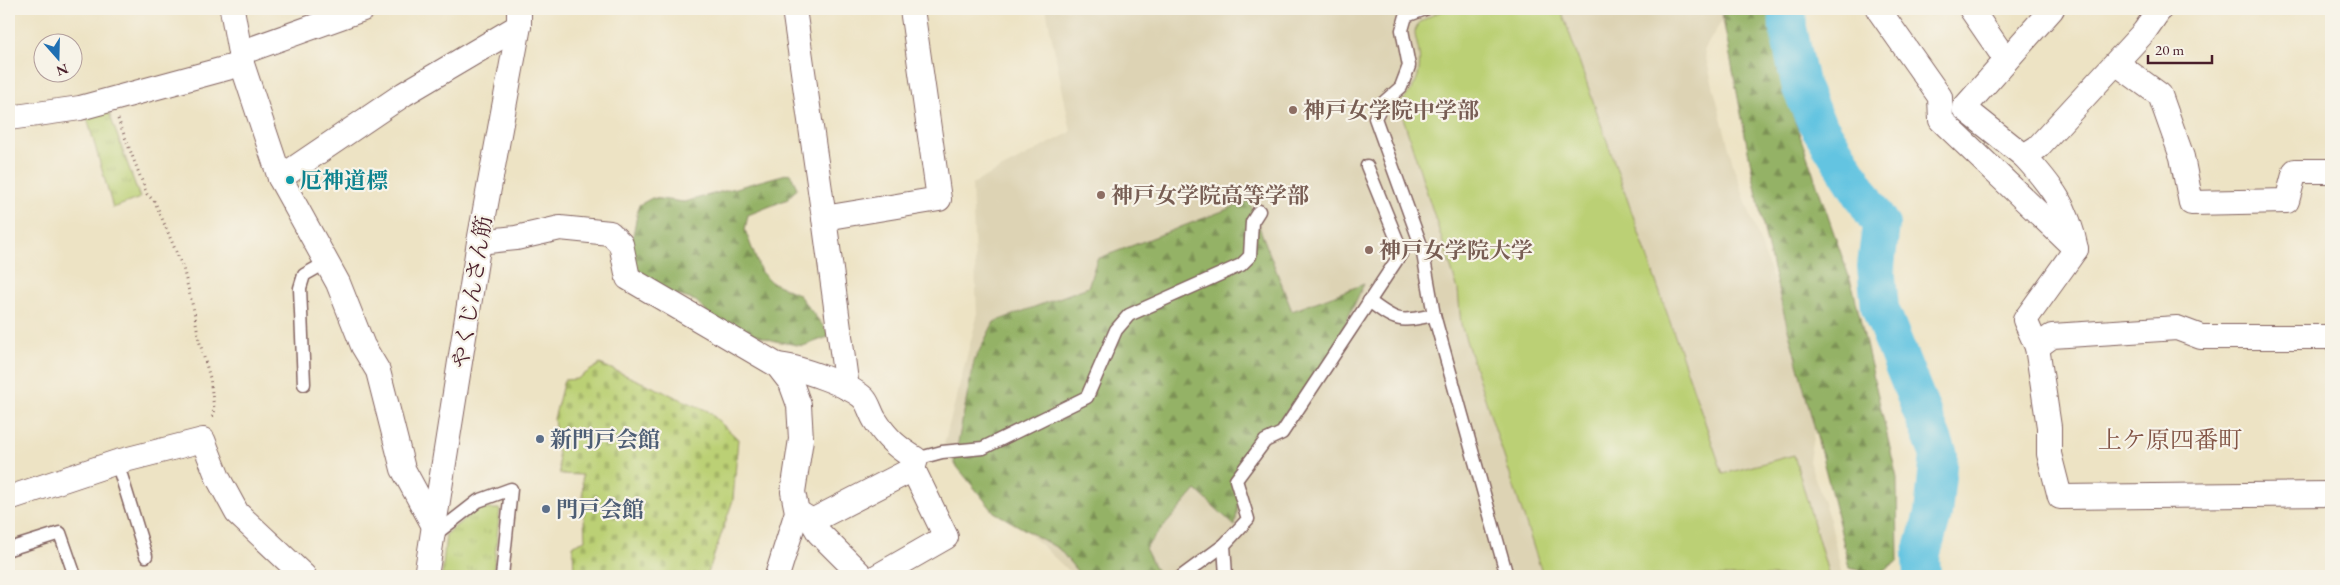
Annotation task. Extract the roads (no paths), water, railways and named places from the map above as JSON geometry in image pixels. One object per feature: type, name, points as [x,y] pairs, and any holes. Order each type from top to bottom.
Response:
[{"type":"street","points":[[232,9],[241,58],[280,178],[338,283],[363,346],[378,371],[403,468],[434,531]]},
{"type":"street","points":[[9,118],[80,108],[111,100],[241,58],[363,9]]},
{"type":"street","points":[[794,9],[847,388]]},
{"type":"street","points":[[824,218],[939,199],[912,9]]},
{"type":"street","points":[[1878,9],[1940,97],[1941,120],[2076,249]]},
{"type":"street","points":[[1971,9],[2006,60]]},
{"type":"street","points":[[2052,9],[1964,108],[2024,156],[2045,178],[2064,207],[2076,249]]},
{"type":"street","points":[[2024,156],[2038,147],[2116,63],[2144,32],[2160,9]]},
{"type":"street","points":[[280,178],[519,17]]},
{"type":"street","name":"やくじんさん筋","points":[[426,576],[479,242],[519,17]]},
{"type":"street","points":[[2116,63],[2160,95],[2182,157],[2191,202],[2287,201],[2294,171],[2331,172]]},
{"type":"street","points":[[479,242],[516,238],[560,228],[610,233],[621,244],[628,278],[777,365],[791,383],[799,405],[801,439],[793,492],[804,516],[862,576]]},
{"type":"street","points":[[2076,249],[2026,320],[2037,347],[2049,427],[2048,454],[2060,497],[2331,494]]},
{"type":"street","points":[[2037,347],[2052,336],[2176,328],[2201,336],[2331,336]]},
{"type":"street","points":[[777,365],[792,366],[847,388],[864,399],[874,420],[895,447],[914,464],[946,537],[878,576]]},
{"type":"street","points":[[9,498],[117,462],[203,440],[218,478],[237,513],[304,576]]},
{"type":"street","points":[[777,576],[804,516],[914,464]]},
{"type":"lane","points":[[1425,9],[1406,16],[1402,30],[1409,66],[1401,87],[1383,102],[1375,118],[1422,248],[1434,315],[1507,576]]},
{"type":"lane","points":[[1367,166],[1402,252]]},
{"type":"lane","points":[[914,464],[942,452],[983,448],[1087,397],[1116,330],[1129,316],[1241,265],[1250,256],[1252,222],[1259,211]]},
{"type":"lane","points":[[1182,576],[1224,545],[1248,520],[1236,480],[1265,441],[1282,433],[1402,252],[1422,248]]},
{"type":"lane","points":[[304,384],[300,288],[304,275],[327,262]]},
{"type":"lane","points":[[1369,301],[1383,312],[1403,322],[1434,315]]},
{"type":"lane","points":[[117,462],[146,556]]},
{"type":"lane","points":[[434,531],[478,500],[511,489],[502,576]]},
{"type":"lane","points":[[9,550],[60,533],[75,576]]},
{"type":"lane","points":[[1224,545],[1226,576]]},
{"type":"waterway","points":[[1787,9],[1788,28],[1801,88],[1815,120],[1881,225],[1876,266],[1880,308],[1939,455],[1933,514],[1921,556],[1922,576]]},
{"type":"place","name":"神戸女学院中学部","points":[[1293,110]]},
{"type":"place","name":"厄神道標","points":[[290,180]]},
{"type":"place","name":"神戸女学院高等学部","points":[[1101,195]]},
{"type":"place","name":"神戸女学院大学","points":[[1369,250]]},
{"type":"place","name":"新門戸会館","points":[[540,439]]},
{"type":"place","name":"門戸会館","points":[[546,509]]},
{"type":"district","name":"上ケ原四番町","points":[[2170,439]]}]
